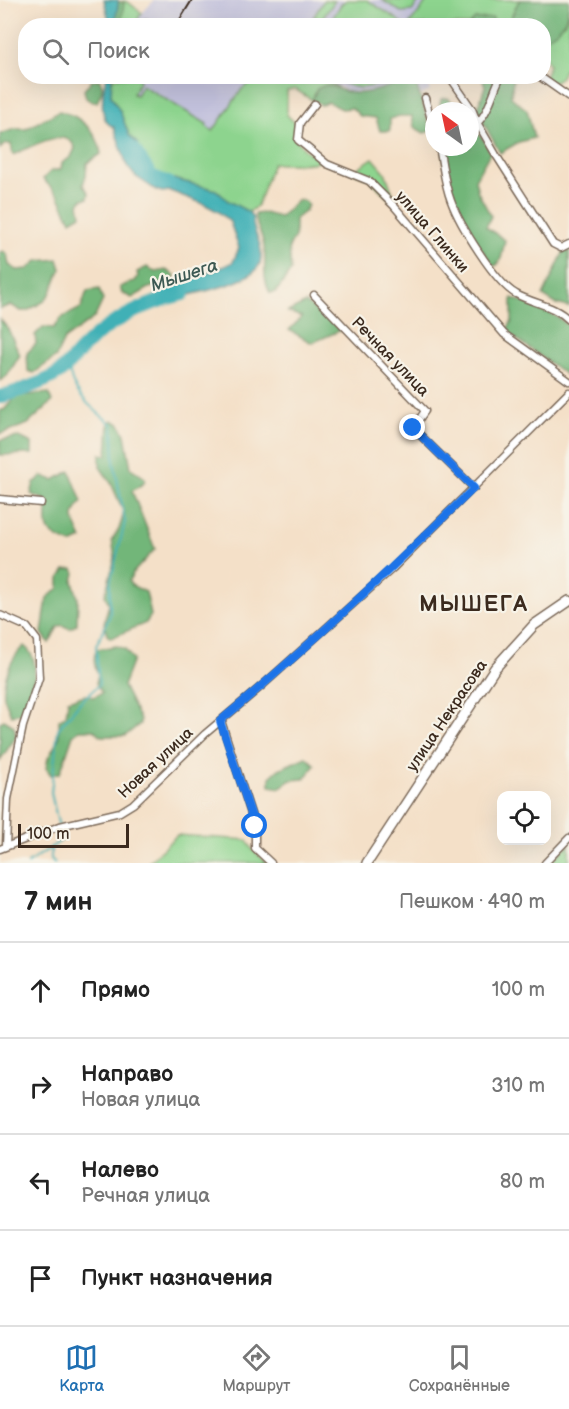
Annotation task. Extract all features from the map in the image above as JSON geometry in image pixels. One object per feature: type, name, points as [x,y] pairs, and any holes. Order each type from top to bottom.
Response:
[{"type":"main road","name":"улица Некрасова","points":[[367,863],[495,668],[534,625],[569,601]]},
{"type":"street","points":[[455,84],[467,102]]},
{"type":"street","points":[[479,123],[486,113],[498,84]]},
{"type":"street","points":[[550,84],[569,97]]},
{"type":"street","points":[[425,98],[426,102]]},
{"type":"street","name":"улица Глинки","points":[[315,104],[300,123],[298,140],[327,164],[369,181],[394,206],[504,334],[569,381]]},
{"type":"street","points":[[479,126],[553,244],[561,248],[569,244]]},
{"type":"street","points":[[442,156],[451,202],[465,229],[494,272],[514,294],[560,311],[569,320]]},
{"type":"street","name":"Речная улица","points":[[314,295],[425,411],[413,428],[474,488]]},
{"type":"street","name":"Новая улица","points":[[3,848],[60,826],[120,812],[133,804],[220,721],[393,568],[569,393]]},
{"type":"street","points":[[0,499],[41,503]]},
{"type":"street","points":[[0,615],[27,627],[37,640],[39,678],[23,726],[8,799],[3,848]]},
{"type":"street","points":[[220,721],[255,826],[255,849],[272,863]]},
{"type":"street","points":[[546,863],[569,838]]},
{"type":"shaded area","points":[[154,0],[458,0],[446,18],[138,18]]},
{"type":"shaded area","points":[[129,84],[249,84],[242,89],[201,149],[131,94]]},
{"type":"shaded area","points":[[334,84],[396,84],[375,91],[349,92]]},
{"type":"shaded area","points":[[408,84],[428,84],[430,91],[421,95],[417,87]]},
{"type":"green space","points":[[324,0],[335,1],[323,18],[313,18]]},
{"type":"green space","points":[[347,0],[367,0],[395,18],[332,18],[342,3]]},
{"type":"green space","points":[[382,0],[420,0],[412,11],[401,12]]},
{"type":"green space","points":[[428,0],[520,0],[511,18],[414,18]]},
{"type":"green space","points":[[520,0],[569,0],[563,24],[551,34],[551,18],[510,18]]},
{"type":"green space","points":[[118,1],[124,3],[122,18],[115,18]]},
{"type":"green space","points":[[123,1],[128,2],[142,13],[138,18],[122,18]]},
{"type":"green space","points":[[569,12],[569,72],[564,70],[561,77],[552,83],[551,33],[564,24]]},
{"type":"green space","points":[[89,84],[102,85],[97,102],[86,98],[84,90]]},
{"type":"green space","points":[[111,84],[138,84],[133,94],[136,95],[142,85],[207,124],[206,126],[213,131],[242,89],[249,84],[333,84],[338,87],[326,85],[317,89],[312,100],[295,89],[287,91],[287,115],[297,125],[295,137],[304,149],[321,161],[297,164],[273,163],[257,206],[249,212],[228,201],[216,190],[146,173],[138,150],[111,96]]},
{"type":"green space","points":[[346,84],[382,84],[362,88]]},
{"type":"green space","points":[[396,84],[413,84],[417,87],[425,112],[425,133],[414,127],[412,116],[390,119],[390,131],[380,131],[376,118],[360,116],[352,108],[342,109],[328,102],[321,105],[312,100],[317,89],[326,85],[362,93]]},
{"type":"green space","points":[[484,84],[513,84],[511,97],[527,110],[534,138],[519,142],[500,153],[479,115]]},
{"type":"green space","points":[[448,98],[452,102],[440,102],[441,99]]},
{"type":"green space","points":[[59,111],[74,116],[87,126],[97,139],[101,154],[87,163],[83,185],[89,193],[88,198],[82,199],[79,204],[81,215],[71,221],[58,195],[43,179],[51,171],[61,169],[62,163],[71,157],[75,148],[71,141],[64,138],[47,140],[13,155],[11,144],[5,144],[0,149],[0,134],[15,129],[26,129]]},
{"type":"green space","points":[[479,135],[484,140],[490,153],[475,180],[478,192],[491,216],[486,227],[505,240],[501,259],[497,265],[493,266],[466,225],[454,199],[444,156],[479,156]]},
{"type":"green space","points":[[373,158],[385,172],[395,200],[390,200],[370,179],[348,170],[355,170]]},
{"type":"green space","points":[[298,200],[305,201],[308,205],[305,211],[295,219],[295,237],[289,247],[291,271],[276,292],[270,293],[265,280],[264,249],[255,214],[264,213],[280,217]]},
{"type":"green space","points":[[564,251],[569,251],[569,307],[556,304],[543,296]]},
{"type":"green space","points":[[0,252],[7,254],[9,265],[17,270],[28,269],[37,261],[58,259],[61,269],[50,294],[43,302],[27,311],[21,311],[11,305],[0,309]]},
{"type":"green space","points":[[147,267],[155,272],[166,270],[175,275],[173,280],[149,288],[132,298],[122,293],[120,287],[135,281],[138,277],[137,272]]},
{"type":"green space","points":[[99,289],[103,300],[95,317],[64,340],[56,357],[34,373],[28,371],[27,353],[36,344],[35,335],[43,327],[54,328],[61,318],[81,308],[87,291]]},
{"type":"green space","points":[[512,298],[535,306],[569,326],[569,377],[506,331],[512,321]]},
{"type":"green space","points":[[306,303],[341,330],[312,343],[289,330],[302,317],[288,312]]},
{"type":"green space","points":[[0,319],[8,329],[20,355],[7,376],[0,381]]},
{"type":"green space","points":[[49,393],[52,402],[28,424],[0,434],[0,410],[4,410],[16,396]]},
{"type":"green space","points":[[112,420],[120,424],[125,435],[131,468],[145,478],[144,483],[132,491],[155,549],[133,573],[129,581],[131,585],[146,592],[151,615],[146,623],[111,638],[107,635],[104,623],[109,604],[105,595],[115,558],[112,540],[119,529],[124,513],[111,483],[100,467],[100,454],[107,455],[109,423]]},
{"type":"green space","points":[[19,437],[32,443],[32,454],[0,455],[0,440]]},
{"type":"green space","points":[[70,471],[82,502],[75,512],[74,520],[82,539],[71,544],[55,537],[48,529],[48,501],[31,494],[34,483],[42,476],[54,480]]},
{"type":"green space","points":[[73,569],[75,573],[73,581],[78,598],[77,624],[70,629],[62,625],[58,627],[49,643],[42,633],[47,598],[59,588],[59,579],[65,570]]},
{"type":"green space","points":[[24,646],[34,661],[34,678],[29,697],[21,713],[11,715],[4,696],[6,676],[12,662]]},
{"type":"green space","points":[[117,646],[125,649],[133,660],[123,686],[140,724],[125,736],[101,736],[94,730],[79,730],[73,735],[60,773],[51,775],[46,768],[48,758],[59,738],[59,720],[66,715],[68,700],[85,695],[93,697],[102,693],[96,683],[98,674],[94,662],[95,652],[97,649]]},
{"type":"green space","points":[[4,720],[14,726],[16,737],[0,760],[0,722]]},
{"type":"green space","points":[[306,757],[315,765],[304,779],[291,780],[279,788],[270,786],[270,777],[279,769]]},
{"type":"green space","points":[[177,835],[247,840],[252,849],[267,863],[148,863]]},
{"type":"green space","points":[[569,844],[569,863],[550,863]]},
{"type":"water","points":[[104,0],[118,0],[116,18],[108,18]]},
{"type":"water","points":[[105,84],[112,84],[111,96],[120,111],[129,135],[138,144],[138,150],[146,158],[145,169],[150,175],[216,190],[228,201],[249,212],[253,218],[261,249],[259,265],[251,274],[215,289],[166,300],[160,290],[233,262],[239,248],[230,222],[219,212],[170,191],[156,190],[135,176],[127,166],[114,127],[105,119],[103,97]]},
{"type":"waterway","name":"Мышега","points":[[134,150],[151,176],[168,183]]},
{"type":"waterway","name":"Мышега","points":[[0,397],[33,386],[57,374],[92,339],[128,314],[155,302],[183,294]]},
{"type":"waterway","points":[[28,863],[62,840],[51,793],[58,729],[82,700],[99,685],[96,646],[110,615],[110,583],[125,522],[114,462],[113,425],[90,406],[78,392],[73,384],[69,365]]},
{"type":"waterway","points":[[51,847],[51,859],[55,863]]},
{"type":"railway","points":[[181,18],[192,0]]},
{"type":"district","name":"МЫШЕГА","points":[[474,603]]},
{"type":"route","points":[[255,826],[220,721],[393,568],[474,488],[413,428]]}]
